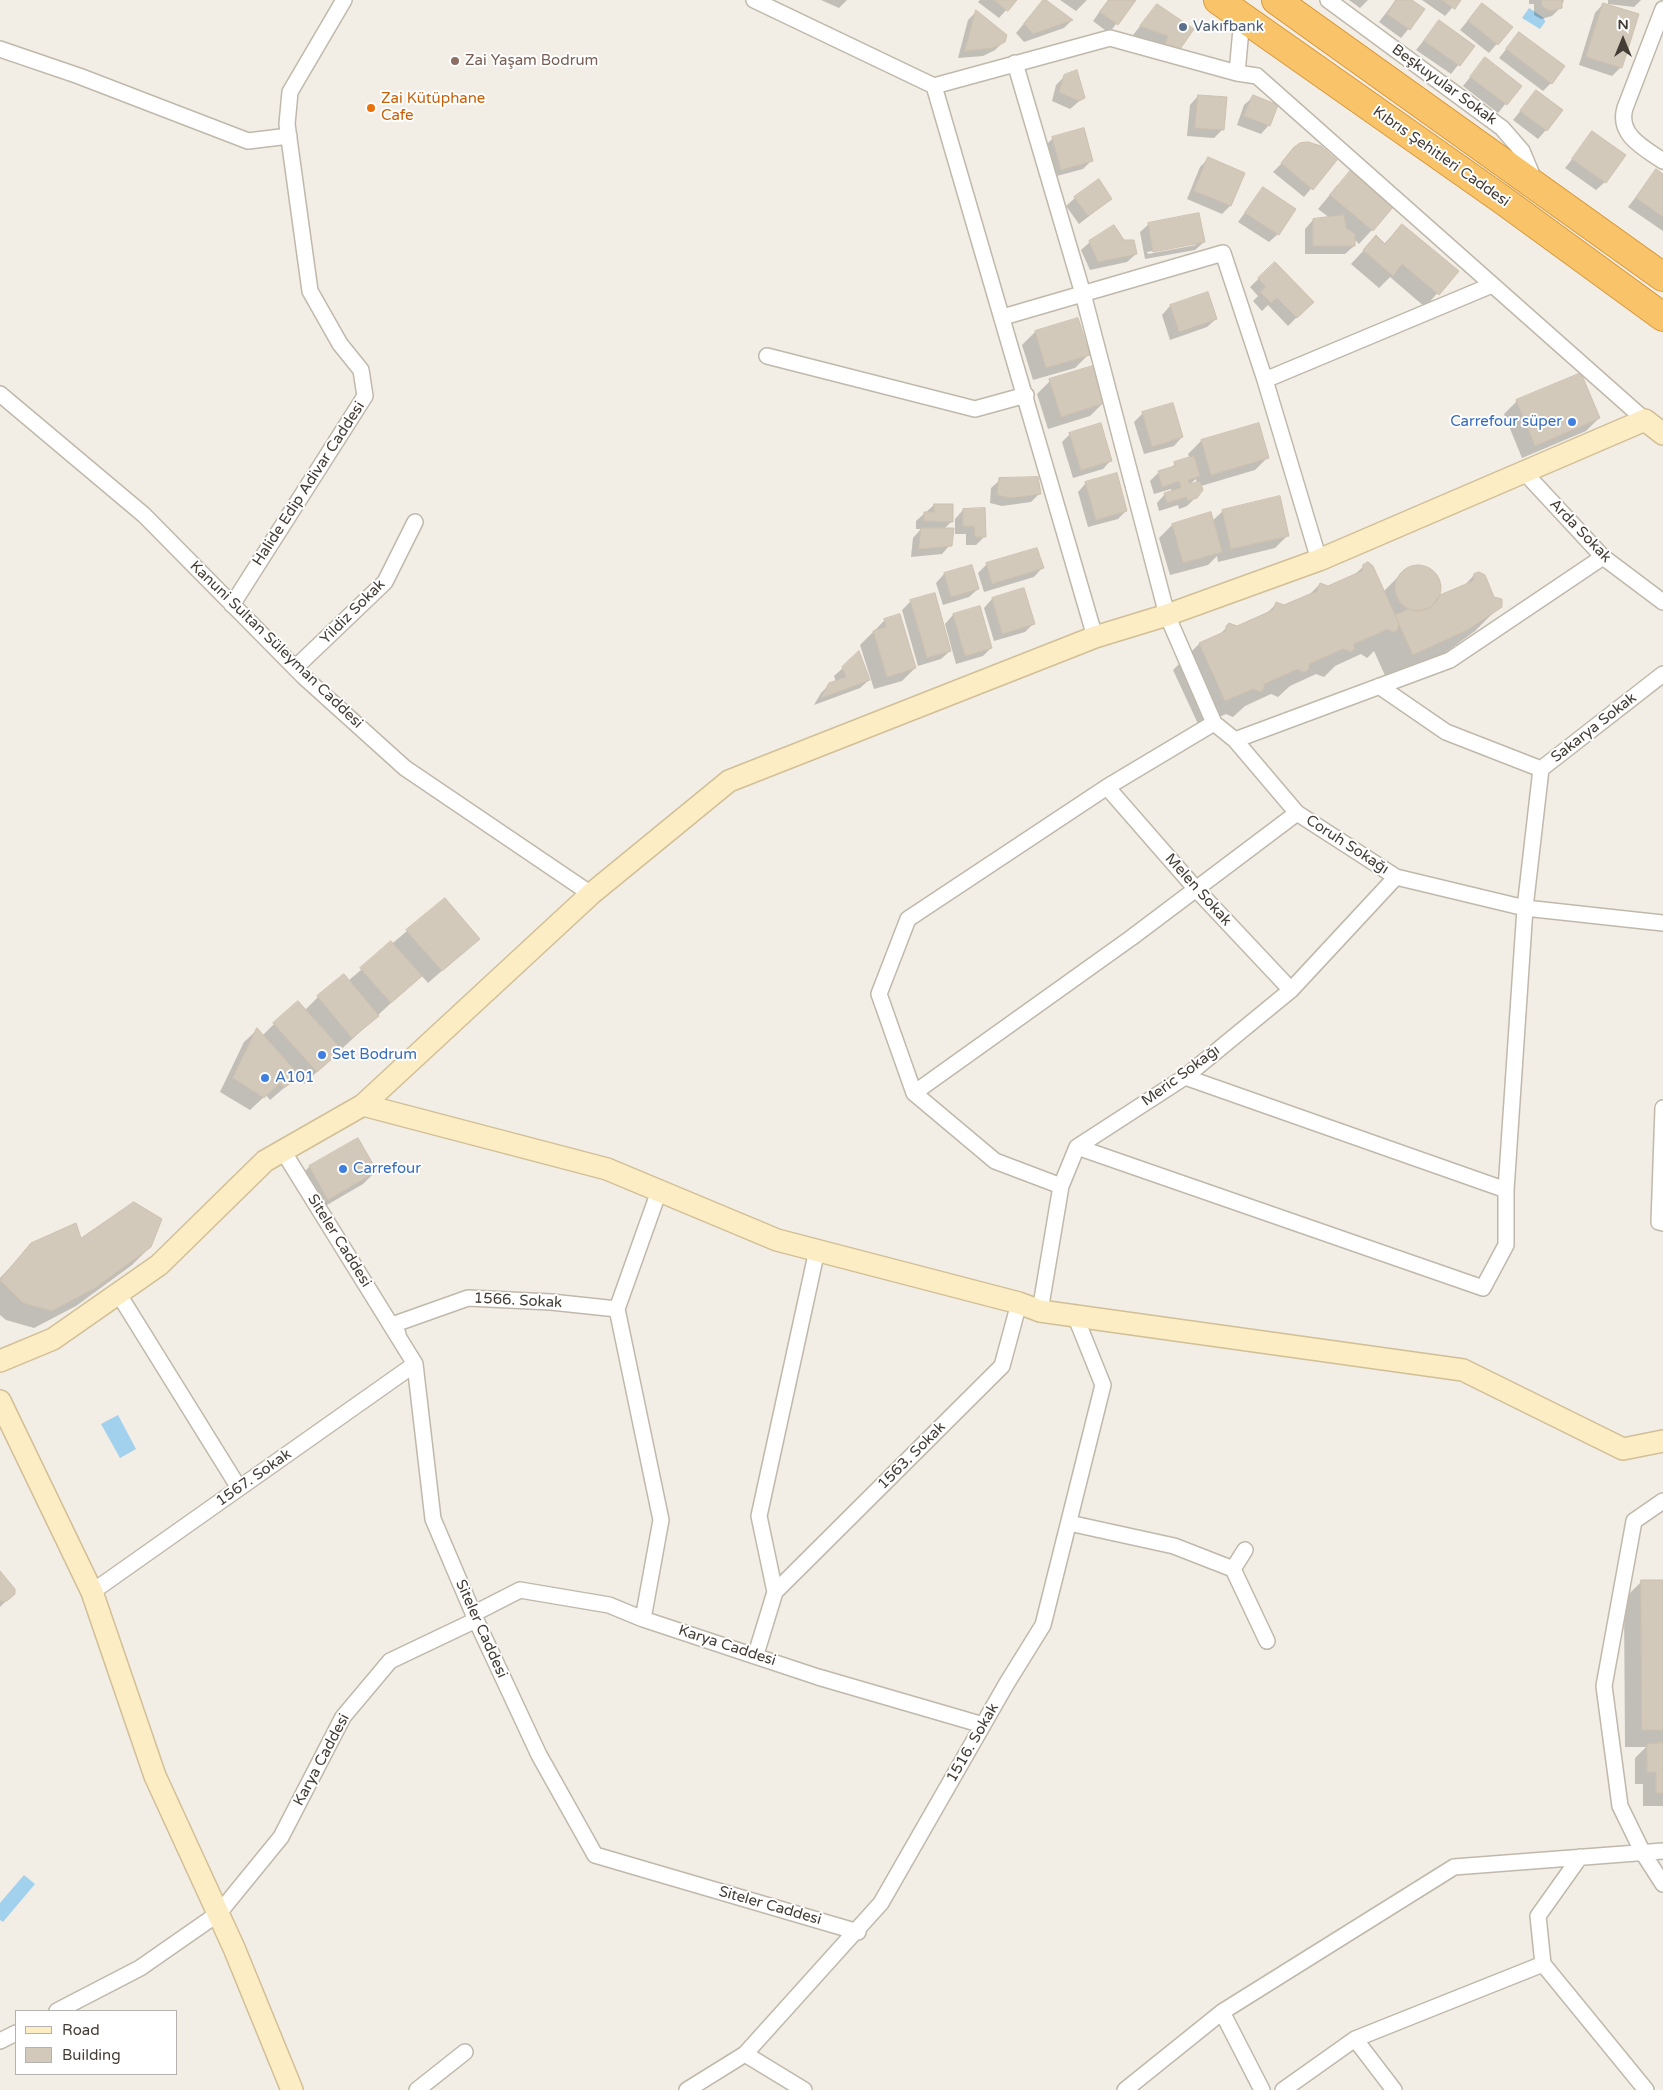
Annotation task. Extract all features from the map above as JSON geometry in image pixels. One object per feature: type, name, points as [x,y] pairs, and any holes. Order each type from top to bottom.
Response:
[{"type":"highway","name":"Kıbrıs Şehitleri Caddesi","points":[[1218,0],[1504,201],[1663,317]]},
{"type":"highway","name":"Kıbrıs Şehitleri Caddesi","points":[[1276,0],[1663,277]]},
{"type":"street","name":"Halide Edip Adivar Caddesi","points":[[232,604],[365,396],[361,370],[340,344],[310,291],[289,136],[290,92],[344,0]]},
{"type":"street","points":[[754,0],[934,86],[1110,38],[1237,73],[1257,76],[1663,434]]},
{"type":"street","name":"Beşkuyular Sokak","points":[[1328,0],[1502,128],[1522,151],[1538,188]]},
{"type":"street","points":[[1663,9],[1622,120],[1627,133],[1636,142],[1663,161]]},
{"type":"street","points":[[1237,73],[1242,18]]},
{"type":"street","points":[[0,49],[80,76],[248,141],[289,136]]},
{"type":"street","name":"Coruh Sokağı","points":[[1016,63],[1083,294],[1167,615],[1214,723],[1235,740],[1297,813],[1396,877],[1525,908],[1663,923]]},
{"type":"street","points":[[934,86],[1026,395],[1095,637]]},
{"type":"street","points":[[1003,317],[1223,253],[1265,380],[1319,560]]},
{"type":"street","points":[[1265,380],[1492,285]]},
{"type":"street","points":[[767,356],[975,409],[1026,395]]},
{"type":"street","name":"Kanuni Sultan Süleyman Caddesi","points":[[0,394],[144,515],[295,668],[405,768],[591,894]]},
{"type":"street","points":[[0,1361],[53,1339],[118,1294],[159,1265],[265,1161],[362,1106],[591,894],[729,781],[1095,637],[1167,615],[1319,560],[1645,420]]},
{"type":"street","name":"Arda Sokak","points":[[1525,473],[1604,557],[1663,602]]},
{"type":"street","name":"Yildiz Sokak","points":[[295,668],[384,582],[415,522]]},
{"type":"street","points":[[1235,740],[1450,660],[1604,557]]},
{"type":"street","name":"Sakarya Sokak","points":[[1077,1147],[1483,1288],[1506,1245],[1506,1190],[1525,908],[1541,770],[1663,674]]},
{"type":"street","points":[[1379,686],[1446,732],[1541,770]]},
{"type":"street","points":[[1061,1186],[995,1161],[914,1093],[878,994],[908,919],[1107,787],[1214,723]]},
{"type":"street","name":"Melen Sokak","points":[[1107,787],[1196,889],[1291,990]]},
{"type":"street","points":[[914,1093],[1196,889],[1297,813]]},
{"type":"street","name":"Meric Sokağı","points":[[1077,1147],[1185,1077],[1291,990],[1396,877]]},
{"type":"street","points":[[1185,1077],[1506,1190]]},
{"type":"street","points":[[362,1106],[607,1169],[777,1240],[1019,1303],[1040,1311],[1076,1318],[1463,1370],[1623,1449],[1663,1441]]},
{"type":"street","points":[[1663,1108],[1659,1222],[1663,1223]]},
{"type":"street","points":[[1040,1311],[1061,1186],[1077,1147]]},
{"type":"street","name":"Siteler Caddesi","points":[[283,1151],[415,1364],[433,1518],[474,1617],[539,1755],[595,1854],[858,1932]]},
{"type":"street","points":[[643,1619],[661,1520],[617,1309],[659,1191]]},
{"type":"street","points":[[756,1654],[775,1592],[759,1516],[817,1250]]},
{"type":"street","points":[[118,1294],[239,1488]]},
{"type":"street","name":"1566. Sokak","points":[[415,1364],[392,1325],[468,1298],[551,1302],[617,1309]]},
{"type":"street","name":"1563. Sokak","points":[[775,1592],[1002,1366],[1019,1303]]},
{"type":"street","name":"1516. Sokak","points":[[687,2090],[745,2054],[858,1932],[881,1903],[1043,1625],[1103,1385],[1076,1318]]},
{"type":"street","name":"1567. Sokak","points":[[92,1592],[415,1364]]},
{"type":"street","points":[[0,1401],[92,1592],[155,1776],[219,1913],[292,2090]]},
{"type":"street","points":[[1663,1501],[1634,1521],[1604,1686],[1620,1806],[1643,1853],[1663,1884]]},
{"type":"street","points":[[1070,1523],[1174,1546],[1233,1569],[1267,1641]]},
{"type":"street","points":[[1233,1569],[1245,1550]]},
{"type":"street","name":"Karya Caddesi","points":[[59,2010],[140,1968],[219,1913],[281,1837],[343,1717],[390,1661],[474,1617],[520,1590],[609,1605],[643,1619],[756,1654],[818,1676],[983,1726]]},
{"type":"street","points":[[1125,2090],[1222,2012],[1454,1867],[1663,1851]]},
{"type":"street","points":[[1580,1857],[1538,1916],[1543,1964],[1646,2090]]},
{"type":"street","points":[[1283,2090],[1355,2039],[1543,1964]]},
{"type":"street","points":[[1222,2012],[1262,2090]]},
{"type":"street","points":[[0,2041],[15,2034]]},
{"type":"street","points":[[1355,2039],[1394,2090]]},
{"type":"street","points":[[417,2090],[465,2052]]},
{"type":"street","points":[[745,2054],[804,2090]]},
{"type":"water","points":[[1529,8],[1544,18],[1545,22],[1540,29],[1522,18]]},
{"type":"water","points":[[118,1415],[136,1449],[120,1458],[101,1424]]},
{"type":"water","points":[[24,1875],[35,1884],[3,1922],[0,1920],[0,1903]]},
{"type":"building","points":[[994,0],[1017,0],[1008,11]]},
{"type":"building","points":[[1043,0],[1046,0],[1073,20],[1033,34],[1024,24]]},
{"type":"building","points":[[1109,0],[1136,0],[1118,25],[1100,12]]},
{"type":"building","points":[[1396,0],[1412,0],[1425,9],[1410,30],[1387,14]]},
{"type":"building","points":[[1442,0],[1461,0],[1455,9]]},
{"type":"building","points":[[1542,0],[1562,0],[1562,8],[1550,11],[1542,6]]},
{"type":"building","points":[[1482,3],[1513,27],[1498,45],[1468,21]]},
{"type":"building","points":[[1603,3],[1639,14],[1622,68],[1586,57]]},
{"type":"building","points":[[1157,4],[1194,29],[1178,52],[1164,48],[1168,36],[1140,26]]},
{"type":"building","points":[[976,10],[1007,35],[1005,42],[993,48],[965,51]]},
{"type":"building","points":[[1439,20],[1475,46],[1460,66],[1424,41]]},
{"type":"building","points":[[1519,32],[1565,66],[1552,84],[1506,49]]},
{"type":"building","points":[[1485,57],[1522,86],[1507,105],[1470,77]]},
{"type":"building","points":[[1077,70],[1085,98],[1079,101],[1059,92],[1064,75]]},
{"type":"building","points":[[1536,90],[1563,110],[1547,131],[1520,111]]},
{"type":"building","points":[[1198,95],[1227,97],[1224,130],[1195,128]]},
{"type":"building","points":[[1253,95],[1278,105],[1270,126],[1244,116]]},
{"type":"building","points":[[1084,128],[1093,161],[1061,170],[1052,137]]},
{"type":"building","points":[[1592,131],[1626,155],[1606,183],[1572,159]]},
{"type":"building","points":[[1308,142],[1321,146],[1337,160],[1313,190],[1281,163],[1294,147],[1300,143]]},
{"type":"building","points":[[1208,157],[1245,173],[1231,206],[1194,191]]},
{"type":"building","points":[[1656,169],[1663,174],[1663,217],[1636,198]]},
{"type":"building","points":[[1351,170],[1394,206],[1373,231],[1330,195]]},
{"type":"building","points":[[1099,179],[1112,199],[1088,216],[1074,197]]},
{"type":"building","points":[[1263,187],[1296,209],[1279,235],[1245,213]]},
{"type":"building","points":[[1199,213],[1205,242],[1153,252],[1148,223]]},
{"type":"building","points":[[1344,215],[1346,228],[1355,234],[1355,246],[1313,246],[1313,219]]},
{"type":"building","points":[[1402,224],[1459,271],[1439,295],[1402,264],[1393,276],[1363,250],[1376,235],[1385,244]]},
{"type":"building","points":[[1114,225],[1124,240],[1134,240],[1137,254],[1098,262],[1089,241]]},
{"type":"building","points":[[1275,262],[1314,302],[1297,318],[1277,298],[1271,303],[1260,292],[1266,287],[1258,278]]},
{"type":"building","points":[[1208,292],[1217,319],[1179,332],[1170,305]]},
{"type":"building","points":[[1078,318],[1090,355],[1046,368],[1035,331]]},
{"type":"building","points":[[1093,366],[1104,403],[1061,417],[1049,379]]},
{"type":"building","points":[[1581,373],[1600,418],[1535,446],[1516,400]]},
{"type":"building","points":[[1173,403],[1183,437],[1152,447],[1142,412]]},
{"type":"building","points":[[1101,423],[1112,461],[1081,470],[1069,433]]},
{"type":"building","points":[[1259,423],[1269,458],[1211,475],[1201,440]]},
{"type":"building","points":[[1194,456],[1200,476],[1188,480],[1190,484],[1200,481],[1203,490],[1197,498],[1188,501],[1186,497],[1167,503],[1164,493],[1181,488],[1179,481],[1162,487],[1158,471],[1175,466],[1174,462]]},
{"type":"building","points":[[1117,473],[1127,511],[1096,520],[1085,482]]},
{"type":"building","points":[[1038,477],[1041,494],[1011,498],[997,495],[999,478]]},
{"type":"building","points":[[1280,496],[1289,536],[1231,549],[1222,510]]},
{"type":"building","points":[[934,504],[953,504],[953,522],[924,521],[924,512],[934,512]]},
{"type":"building","points":[[985,508],[986,537],[975,537],[974,526],[963,526],[963,509]]},
{"type":"building","points":[[1211,512],[1222,552],[1183,563],[1172,524]]},
{"type":"building","points":[[921,528],[954,528],[952,546],[919,549]]},
{"type":"building","points":[[1037,548],[1044,568],[992,584],[986,563]]},
{"type":"building","points":[[1368,562],[1373,566],[1399,624],[1397,631],[1392,632],[1388,629],[1354,644],[1354,649],[1351,652],[1343,649],[1309,664],[1306,672],[1301,672],[1298,669],[1264,684],[1261,692],[1253,689],[1225,701],[1199,643],[1226,631],[1226,626],[1229,623],[1237,626],[1273,610],[1276,602],[1284,605],[1317,591],[1320,583],[1328,586],[1362,571],[1363,565]]},
{"type":"building","points":[[972,565],[979,589],[951,597],[944,573]]},
{"type":"building","points":[[1413,565],[1423,565],[1437,575],[1441,588],[1437,601],[1431,607],[1423,611],[1413,611],[1399,601],[1395,593],[1395,583],[1405,569]]},
{"type":"building","points":[[1479,572],[1485,575],[1494,597],[1502,599],[1502,607],[1469,629],[1413,655],[1395,615],[1409,609],[1419,611],[1431,607],[1440,595],[1473,581],[1474,574]]},
{"type":"building","points":[[1024,588],[1035,624],[1002,634],[992,598]]},
{"type":"building","points":[[935,593],[951,651],[927,658],[910,600]]},
{"type":"building","points":[[980,606],[992,648],[965,656],[953,614]]},
{"type":"building","points":[[900,614],[916,668],[887,677],[873,631],[886,627],[884,619]]},
{"type":"building","points":[[859,651],[870,680],[821,698],[829,683],[846,677],[842,667]]},
{"type":"building","points":[[445,898],[480,939],[442,971],[406,930]]},
{"type":"building","points":[[391,941],[422,976],[391,1003],[360,968]]},
{"type":"building","points":[[344,974],[379,1016],[352,1038],[317,996]]},
{"type":"building","points":[[298,1001],[342,1050],[317,1072],[273,1023]]},
{"type":"building","points":[[257,1028],[300,1076],[284,1088],[280,1083],[264,1098],[233,1078]]},
{"type":"building","points":[[358,1138],[377,1171],[328,1200],[309,1166]]},
{"type":"building","points":[[134,1202],[162,1219],[151,1247],[95,1288],[52,1311],[23,1303],[0,1280],[31,1243],[76,1223],[81,1238]]},
{"type":"building","points":[[0,1571],[15,1589],[15,1594],[7,1601],[0,1601]]},
{"type":"building","points":[[1641,1580],[1663,1580],[1663,1730],[1642,1730]]},
{"type":"building","points":[[1663,1743],[1663,1793],[1656,1793],[1656,1772],[1647,1772],[1647,1744]]},
{"type":"place","name":"Vakıfbank","points":[[1183,27]]},
{"type":"place","name":"Zai Yaşam Bodrum","points":[[455,61]]},
{"type":"place","name":"Zai Kütüphane Cafe","points":[[371,108]]},
{"type":"place","name":"Carrefour süper","points":[[1572,422]]},
{"type":"place","name":"Set Bodrum","points":[[322,1055]]},
{"type":"place","name":"A101","points":[[265,1078]]},
{"type":"place","name":"Carrefour","points":[[343,1169]]}]
